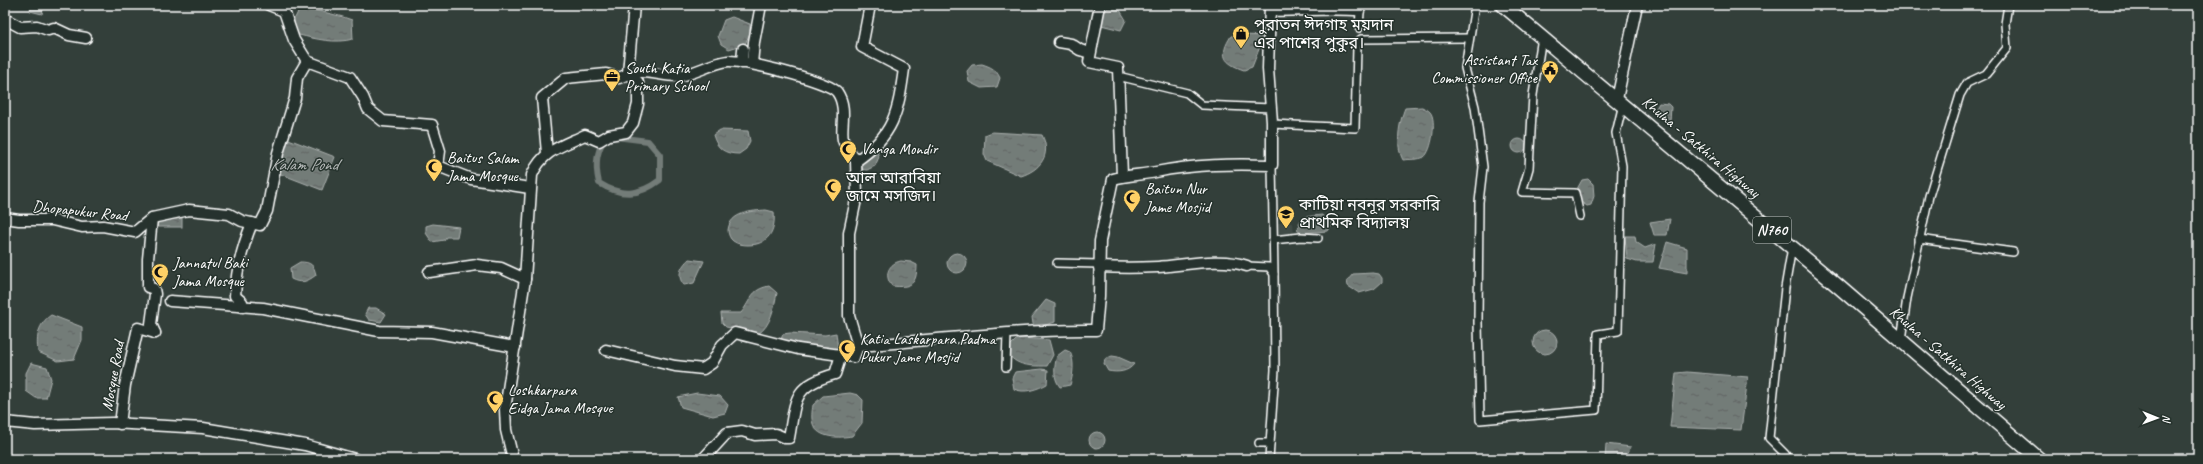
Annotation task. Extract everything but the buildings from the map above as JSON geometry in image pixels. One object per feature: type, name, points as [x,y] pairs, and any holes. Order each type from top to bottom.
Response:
[{"type":"highway","name":"Khulna - Satkhira Highway","points":[[1503,5],[1620,101],[2039,459]]},
{"type":"street","points":[[270,5],[284,11],[294,40],[307,61],[350,77],[368,108],[383,121],[432,125],[440,151],[438,166],[471,180],[530,188]]},
{"type":"street","points":[[628,73],[634,5]]},
{"type":"street","points":[[747,64],[754,42],[761,5]]},
{"type":"street","points":[[856,161],[882,140],[893,123],[900,97],[904,69],[862,47],[870,5]]},
{"type":"street","points":[[1100,5],[1089,62],[1118,68],[1122,176]]},
{"type":"street","points":[[1359,28],[1360,12],[1363,5]]},
{"type":"street","points":[[1475,5],[1465,68],[1476,107],[1483,167],[1479,202],[1478,322],[1480,420],[1596,410],[1598,334],[1618,331],[1622,166],[1616,133],[1620,101],[1637,5]]},
{"type":"street","points":[[1901,340],[1928,196],[1960,95],[1967,83],[1986,74],[2007,48],[2005,24],[2008,5]]},
{"type":"street","points":[[1269,459],[1275,370],[1272,124],[1268,69],[1270,8],[1303,13],[1342,10],[1360,12]]},
{"type":"street","points":[[5,19],[20,27],[37,26],[48,30],[54,28],[69,35],[86,38]]},
{"type":"street","points":[[1542,37],[1534,95],[1529,168],[1522,192],[1575,193],[1580,216]]},
{"type":"street","points":[[1272,124],[1355,128],[1357,47],[1358,42],[1361,39],[1469,38]]},
{"type":"street","points":[[1059,42],[1070,44],[1080,50],[1090,52]]},
{"type":"street","points":[[743,49],[747,64]]},
{"type":"street","points":[[243,307],[242,302],[235,296],[236,276],[242,248],[252,223],[260,225],[268,211],[278,153],[295,98],[297,78],[307,61]]},
{"type":"street","points":[[547,152],[542,98],[566,78],[606,74],[619,78],[628,73],[646,70],[679,76],[728,61],[747,64],[822,82],[837,92],[844,115],[843,139],[856,161],[857,195],[849,233],[850,316],[858,346],[854,357],[772,344],[735,333],[722,344],[712,363],[703,369],[675,366],[606,350]]},
{"type":"street","points":[[513,459],[506,430],[505,409],[525,279],[530,188],[537,165],[547,152],[585,135],[599,141],[609,135],[626,132],[633,123],[638,104],[638,82],[628,73]]},
{"type":"street","points":[[1118,76],[1187,93],[1202,105],[1271,108]]},
{"type":"street","points":[[858,346],[1007,333],[1096,330],[1099,296],[1100,241],[1113,179],[1122,176],[1188,167],[1229,164],[1272,165]]},
{"type":"street","name":"Dhopapukur Road","points":[[5,218],[20,220],[52,220],[82,227],[103,226],[135,232],[152,218],[189,210],[229,214],[234,218],[252,223]]},
{"type":"street","name":"Mosque Road","points":[[120,424],[125,385],[138,328],[155,333],[152,324],[155,294],[154,288],[148,287],[148,259],[152,218]]},
{"type":"street","points":[[1273,240],[1301,237],[1318,238]]},
{"type":"street","points":[[1919,239],[2013,252]]},
{"type":"street","points":[[1788,459],[1769,438],[1784,288],[1792,247]]},
{"type":"street","points":[[1057,263],[1099,266],[1160,267],[1199,262],[1240,264],[1247,266],[1268,267],[1274,274]]},
{"type":"street","points":[[429,272],[477,265],[501,268],[525,279]]},
{"type":"street","points":[[170,301],[263,308],[379,331],[432,332],[515,347]]},
{"type":"street","points":[[1006,367],[1007,333]]},
{"type":"street","points":[[703,459],[728,433],[742,431],[755,435],[776,434],[789,438],[795,402],[807,384],[835,374],[841,355]]},
{"type":"street","points":[[5,422],[35,425],[120,424],[203,428],[305,445],[355,459]]},
{"type":"street","points":[[1260,443],[1270,443]]},
{"type":"shaded area","name":"কাটিয়া নবনূর সরকারি প্রাথমিক বিদ্যালয়","points":[[1278,223],[1293,223],[1294,236],[1278,236]]},
{"type":"water","points":[[31,5],[44,5],[42,14],[30,11]]},
{"type":"water","points":[[1115,5],[1118,7],[1126,20],[1121,30],[1101,25],[1103,15],[1106,10]]},
{"type":"water","points":[[312,9],[352,20],[353,39],[332,41],[299,35],[294,29],[294,20],[299,10]]},
{"type":"water","points":[[732,17],[750,24],[750,33],[745,44],[729,49],[721,44],[718,36],[724,20]]},
{"type":"water","points":[[1231,36],[1263,36],[1263,39],[1252,67],[1244,70],[1227,61],[1224,53]]},
{"type":"water","points":[[982,64],[997,72],[1000,78],[997,87],[981,88],[969,82],[967,71],[972,65]]},
{"type":"water","points":[[1659,103],[1668,104],[1671,107],[1670,121],[1667,122],[1656,114],[1655,110]]},
{"type":"water","points":[[1422,107],[1429,111],[1433,121],[1433,135],[1429,149],[1427,154],[1422,158],[1403,160],[1399,148],[1399,134],[1405,108]]},
{"type":"water","points":[[720,130],[748,131],[750,141],[746,149],[739,154],[722,150],[717,144],[713,135]]},
{"type":"water","points":[[992,132],[1042,135],[1046,149],[1045,155],[1039,166],[1021,176],[987,161],[984,154],[985,135]]},
{"type":"water","name":"Kalam Pond","points":[[286,138],[335,157],[322,190],[273,171]]},
{"type":"water","points":[[1519,139],[1524,141],[1526,146],[1524,151],[1519,153],[1514,151],[1512,146],[1514,141]]},
{"type":"water","points":[[876,149],[879,157],[875,166],[867,170],[860,169],[856,156]]},
{"type":"water","points":[[1588,179],[1593,184],[1594,196],[1591,205],[1587,206],[1581,202],[1577,189],[1582,180]]},
{"type":"water","points":[[766,210],[774,212],[774,225],[766,240],[761,243],[742,245],[731,239],[728,230],[733,219],[748,212]]},
{"type":"water","points":[[1322,215],[1326,221],[1333,220],[1333,223],[1328,231],[1301,233],[1297,230],[1300,225],[1299,223],[1304,217]]},
{"type":"water","points":[[152,216],[182,216],[182,227],[152,227]]},
{"type":"water","points":[[1670,219],[1667,235],[1654,235],[1650,222]]},
{"type":"water","points":[[433,224],[459,227],[457,237],[446,237],[444,240],[432,242],[426,233],[426,226]]},
{"type":"water","points":[[1625,236],[1635,236],[1636,242],[1645,248],[1656,244],[1653,262],[1637,262],[1627,259]]},
{"type":"water","points":[[1667,242],[1687,248],[1687,273],[1659,268]]},
{"type":"water","points":[[953,253],[961,253],[967,259],[967,267],[961,273],[953,273],[947,267],[947,259]]},
{"type":"water","points":[[689,259],[704,261],[694,283],[684,285],[680,278],[680,271]]},
{"type":"water","points":[[901,261],[911,262],[917,265],[916,277],[908,286],[892,286],[888,278],[889,270],[893,264]]},
{"type":"water","points":[[300,262],[311,265],[316,275],[304,282],[291,279],[290,268]]},
{"type":"water","points":[[1353,274],[1379,274],[1382,278],[1382,282],[1374,289],[1359,293],[1348,286],[1347,281]]},
{"type":"water","points":[[769,286],[777,293],[771,316],[762,331],[758,334],[726,327],[722,323],[721,313],[741,313],[752,296],[758,290]]},
{"type":"water","points":[[1046,300],[1055,304],[1055,322],[1036,328],[1033,324],[1032,317]]},
{"type":"water","points":[[368,308],[376,308],[386,314],[381,322],[369,320],[365,314]]},
{"type":"water","points":[[51,315],[82,327],[82,340],[74,359],[58,361],[38,352],[37,341],[39,331],[43,322]]},
{"type":"water","points":[[1545,330],[1550,331],[1556,337],[1556,347],[1550,353],[1545,354],[1540,353],[1534,347],[1533,342],[1534,337],[1540,331]]},
{"type":"water","points":[[836,333],[838,349],[836,352],[780,342],[783,334],[825,335]]},
{"type":"water","points":[[1022,338],[1049,340],[1053,355],[1047,366],[1022,364],[1017,362],[1009,355],[1010,346],[1016,340]]},
{"type":"water","points":[[1065,350],[1070,352],[1072,356],[1073,373],[1070,385],[1060,387],[1055,376],[1055,364],[1057,356]]},
{"type":"water","points":[[1112,356],[1134,364],[1129,369],[1122,371],[1108,371],[1104,364],[1105,359]]},
{"type":"water","points":[[31,363],[47,367],[51,379],[46,398],[36,398],[26,391],[26,373]]},
{"type":"water","points":[[1042,369],[1048,370],[1047,384],[1026,391],[1014,389],[1012,378],[1015,372]]},
{"type":"water","points":[[1687,372],[1748,377],[1741,430],[1670,427],[1676,373]]},
{"type":"water","points":[[697,393],[720,396],[728,405],[725,413],[713,416],[681,407],[678,397]]},
{"type":"water","points":[[850,393],[858,395],[863,400],[862,423],[852,436],[836,437],[824,435],[816,429],[812,422],[813,405],[823,396]]},
{"type":"water","points":[[1097,432],[1103,434],[1105,440],[1103,446],[1097,448],[1091,446],[1089,440],[1091,434]]},
{"type":"water","points":[[1606,444],[1631,447],[1624,459],[1605,459]]},
{"type":"waterway","points":[[608,136],[648,141],[660,155],[660,180],[645,189],[630,193],[615,191],[599,183],[597,170],[598,152],[608,136]]},
{"type":"place","name":"পুরাতন ঈদগাহ ময়দান এর পাশের পুকুর।","points":[[1241,49]]},
{"type":"place","name":"Assistant Tax Commissioner Office","points":[[1550,84]]},
{"type":"place","name":"South Katia Primary School","points":[[612,92]]},
{"type":"place","name":"Vanga Mondir","points":[[848,164]]},
{"type":"place","name":"Baitus Salam Jama Mosque","points":[[434,182]]},
{"type":"place","name":"আল আরাবিয়া জামে মসজিদ।","points":[[833,202]]},
{"type":"place","name":"Baitun Nur Jame Mosjid","points":[[1132,213]]},
{"type":"place","name":"কাটিয়া নবনূর সরকারি প্রাথমিক বিদ্যালয়","points":[[1286,229]]},
{"type":"place","name":"Jannatul Baki Jama Mosque","points":[[160,287]]},
{"type":"place","name":"Katia Laskarpara Padma Pukur Jame Mosjid","points":[[847,363]]},
{"type":"place","name":"Loshkarpara Eidga Jama Mosque","points":[[495,414]]}]
